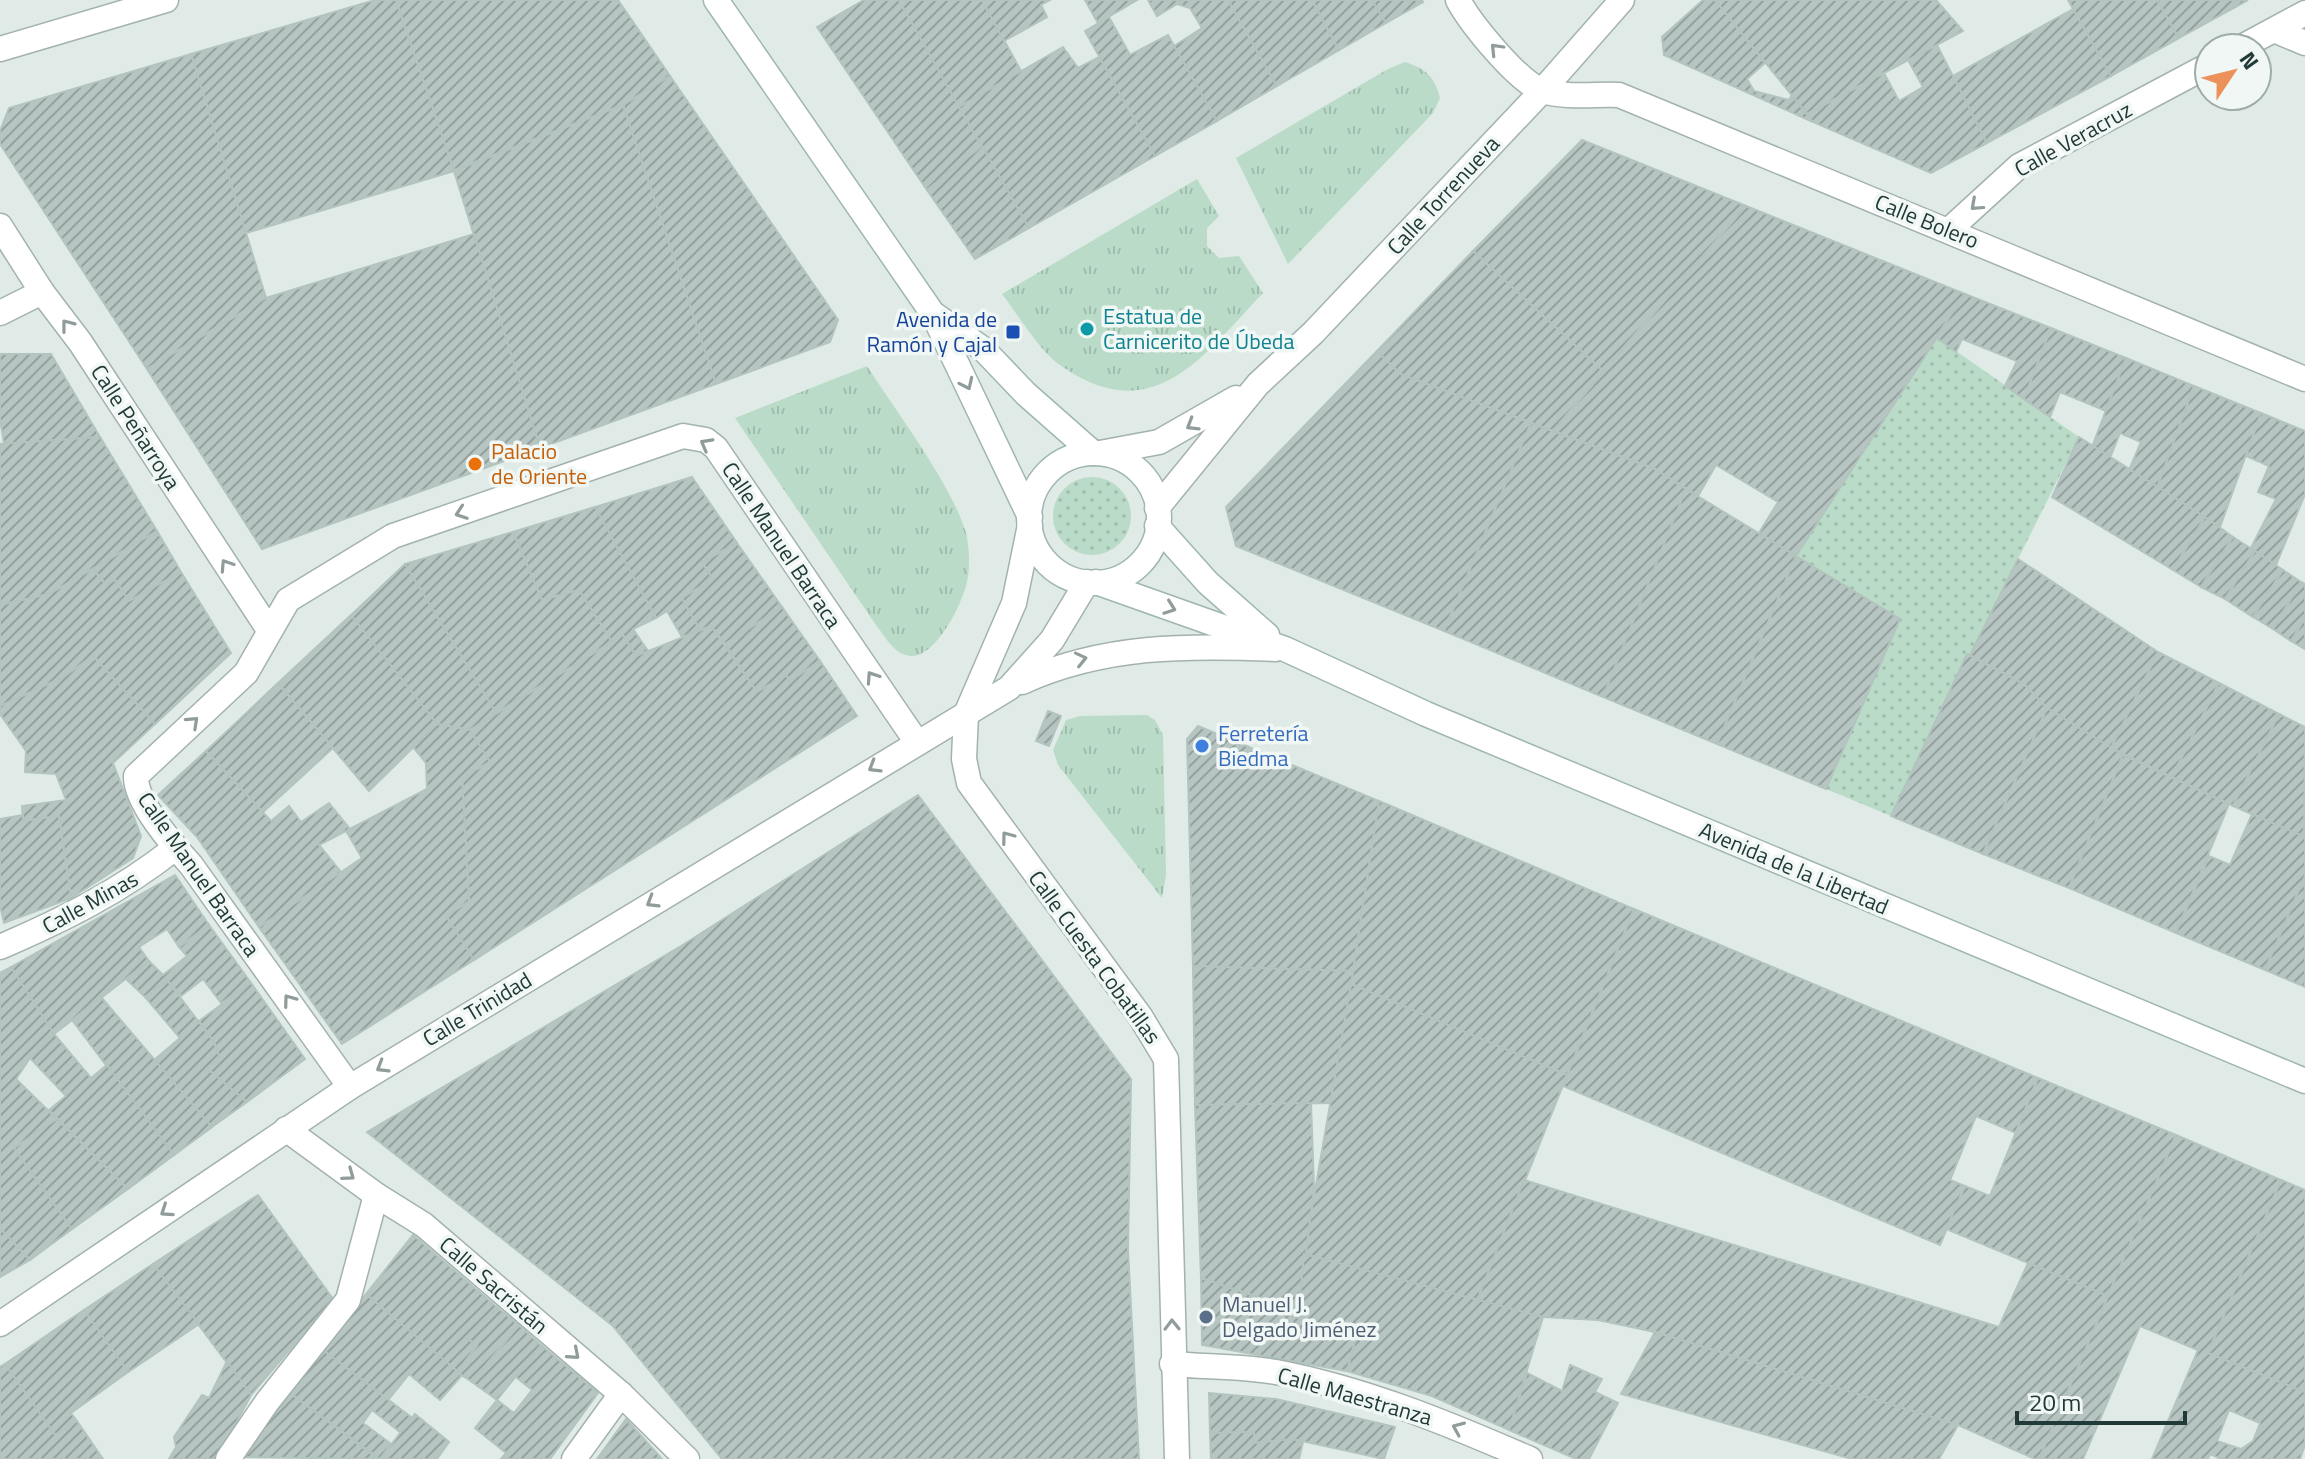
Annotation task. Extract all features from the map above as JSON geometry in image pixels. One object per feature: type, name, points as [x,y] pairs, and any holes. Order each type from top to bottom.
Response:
[{"type":"street","points":[[0,49],[166,0]]},
{"type":"street","points":[[1458,0],[1473,26],[1542,91]]},
{"type":"street","name":"Calle Torrenueva","points":[[1157,517],[1258,384],[1313,333],[1542,91],[1622,0]]},
{"type":"street","points":[[725,3],[933,314],[1030,521],[1036,547],[1050,566],[1065,576],[1092,582],[1118,578],[1140,563],[1153,544],[1157,517],[1151,487],[1138,471],[1126,462],[1096,453],[1026,394],[983,349],[933,314]]},
{"type":"street","points":[[2270,32],[2305,13]]},
{"type":"street","points":[[2274,30],[2305,43]]},
{"type":"street","name":"Calle Veracruz","points":[[1949,230],[2019,166],[2193,74]]},
{"type":"street","name":"Calle Bolero","points":[[1542,91],[1619,95],[2305,379]]},
{"type":"street","name":"Calle Peñarroya","points":[[0,226],[269,630]]},
{"type":"street","points":[[0,313],[42,292]]},
{"type":"street","name":"Calle Torrenueva","points":[[1096,453],[1138,447],[1178,434],[1258,384]]},
{"type":"street","name":"Calle Manuel Barraca","points":[[350,1087],[191,865],[175,848],[145,803],[136,776],[246,673],[288,600],[393,536],[683,436],[696,437],[716,448],[916,741]]},
{"type":"street","points":[[966,714],[1009,617],[1035,490],[1048,472],[1071,457],[1096,453]]},
{"type":"street","name":"Avenida de la Libertad","points":[[1157,517],[1234,609],[1285,649]]},
{"type":"street","name":"Avenida de la Libertad","points":[[1092,582],[1285,649],[1426,714],[2305,1081]]},
{"type":"street","name":"Calle Trinidad","points":[[0,1324],[350,1087],[916,741],[1009,688],[1052,640],[1092,582]]},
{"type":"street","name":"Avenida de la Libertad","points":[[1009,688],[1058,665],[1123,652],[1206,646],[1285,649]]},
{"type":"street","name":"Calle Cuesta Cobatillas","points":[[966,714],[964,759],[969,783],[1140,1016],[1166,1059],[1177,1459]]},
{"type":"street","name":"Calle Minas","points":[[0,947],[77,913],[143,873],[175,848]]},
{"type":"street","name":"Calle Sacristán","points":[[286,1129],[376,1195],[424,1225],[621,1394],[687,1459]]},
{"type":"street","points":[[228,1459],[267,1402],[348,1300],[376,1195]]},
{"type":"street","name":"Calle Maestranza","points":[[1172,1364],[1274,1372],[1367,1395],[1433,1417],[1530,1459]]},
{"type":"street","points":[[574,1459],[621,1394]]},
{"type":"green space","points":[[1405,62],[1424,71],[1435,84],[1440,98],[1433,113],[1288,264],[1236,158]]},
{"type":"green space","points":[[1197,179],[1219,216],[1207,228],[1207,246],[1219,258],[1239,256],[1263,293],[1197,361],[1174,377],[1149,388],[1123,390],[1093,383],[1052,359],[1002,294]]},
{"type":"green space","points":[[1936,337],[2079,437],[1970,655],[1967,654],[1891,816],[1826,789],[1899,619],[1796,556]]},
{"type":"green space","points":[[867,366],[949,493],[967,538],[969,571],[961,599],[947,628],[927,650],[917,655],[901,653],[886,638],[735,418]]},
{"type":"green space","points":[[1084,477],[1100,477],[1114,483],[1125,494],[1131,516],[1125,538],[1114,549],[1100,555],[1084,555],[1070,549],[1059,538],[1053,524],[1053,508],[1059,494],[1070,483]]},
{"type":"green space","points":[[1147,715],[1155,720],[1163,735],[1166,875],[1162,898],[1058,765],[1053,750],[1066,720],[1080,716]]},
{"type":"building","points":[[375,0],[396,0],[454,171],[246,233],[191,54]]},
{"type":"building","points":[[396,0],[618,0],[670,76],[623,105],[454,170]]},
{"type":"building","points":[[864,0],[899,0],[982,146],[927,190],[817,27]]},
{"type":"building","points":[[899,0],[982,0],[1021,71],[959,107]]},
{"type":"building","points":[[982,0],[1050,0],[1041,5],[1047,17],[1004,41]]},
{"type":"building","points":[[1085,0],[1137,0],[1098,23]]},
{"type":"building","points":[[1148,0],[1228,0],[1277,86],[1217,121],[1174,46],[1202,28],[1190,8],[1177,4],[1157,16]]},
{"type":"building","points":[[1228,0],[1312,0],[1339,50],[1277,86]]},
{"type":"building","points":[[1312,0],[1372,0],[1386,23],[1339,50]]},
{"type":"building","points":[[1372,0],[1422,0],[1423,2],[1386,23]]},
{"type":"building","points":[[1703,0],[1715,0],[1765,63],[1747,79],[1754,91],[1789,100],[1792,95],[1813,122],[1664,55],[1662,37]]},
{"type":"building","points":[[1715,0],[1936,0],[1963,31],[1807,114]]},
{"type":"building","points":[[2068,0],[2157,0],[2179,38],[2111,76]]},
{"type":"building","points":[[2157,0],[2248,0],[2179,38]]},
{"type":"building","points":[[2073,9],[2111,76],[1987,143],[1953,76]]},
{"type":"building","points":[[1109,17],[1130,55],[1168,35],[1217,121],[1155,156],[1085,31]]},
{"type":"building","points":[[1937,45],[1987,143],[1931,173],[1813,122],[1807,114],[1884,73],[1899,101],[1923,87],[1908,60]]},
{"type":"building","points":[[1063,47],[1078,68],[1099,57],[1155,156],[1029,228],[959,107]]},
{"type":"building","points":[[191,54],[266,298],[147,369],[0,144],[0,131],[9,108]]},
{"type":"building","points":[[670,76],[838,320],[830,342],[716,384],[623,105]]},
{"type":"building","points":[[623,105],[716,384],[540,448],[454,171]]},
{"type":"building","points":[[1582,140],[1746,206],[1603,371],[1473,251]]},
{"type":"building","points":[[982,146],[1029,228],[975,259],[927,190]]},
{"type":"building","points":[[1746,206],[1965,294],[1796,556],[1759,533],[1778,502],[1716,465],[1698,496],[1655,469],[1553,431]]},
{"type":"building","points":[[474,234],[540,448],[262,549],[147,369],[266,298]]},
{"type":"building","points":[[1473,251],[1603,371],[1553,431],[1400,374],[1377,351]]},
{"type":"building","points":[[1965,294],[2051,328],[2024,399],[2005,386],[2017,361],[1962,339],[1956,352],[1936,337]]},
{"type":"building","points":[[2051,328],[2126,358],[2106,411],[2060,392],[2050,417],[2024,399]]},
{"type":"building","points":[[1377,351],[1400,374],[1531,423],[1444,631],[1236,546],[1226,507]]},
{"type":"building","points":[[0,354],[51,354],[100,437],[4,444],[0,419]]},
{"type":"building","points":[[2126,358],[2194,386],[2157,488],[2129,470],[2141,442],[2120,433],[2110,458],[2092,447]]},
{"type":"building","points":[[2194,386],[2261,413],[2220,527],[2157,488]]},
{"type":"building","points":[[2261,413],[2305,431],[2305,494],[2276,565],[2251,548],[2276,499],[2258,492],[2269,466],[2246,456]]},
{"type":"building","points":[[1531,423],[1655,469],[1686,489],[1603,697],[1444,631]]},
{"type":"building","points":[[100,437],[157,531],[49,594],[0,605],[0,444]]},
{"type":"building","points":[[2079,437],[2205,517],[2173,570],[2052,497]]},
{"type":"building","points":[[692,477],[737,543],[702,562],[713,579],[682,598],[700,630],[682,637],[667,611],[656,618],[595,507]]},
{"type":"building","points":[[1686,489],[1796,556],[1717,744],[1603,697]]},
{"type":"building","points":[[595,507],[656,618],[633,629],[648,651],[636,656],[623,635],[612,642],[579,590],[542,600],[513,532]]},
{"type":"building","points":[[2205,517],[2233,537],[2201,587],[2173,570]]},
{"type":"building","points":[[157,531],[181,572],[129,601],[115,580],[106,585],[93,569]]},
{"type":"building","points":[[513,532],[542,600],[579,590],[612,642],[496,713],[405,564]]},
{"type":"building","points":[[2233,537],[2255,551],[2225,599],[2201,587]]},
{"type":"building","points":[[737,543],[782,607],[725,644],[711,626],[700,630],[682,598],[713,579],[702,562]]},
{"type":"building","points":[[2255,551],[2283,570],[2253,617],[2225,599]]},
{"type":"building","points":[[1796,556],[1900,619],[1826,789],[1717,744]]},
{"type":"building","points":[[2018,559],[2158,652],[2111,748],[2047,708],[2024,684],[1970,655]]},
{"type":"building","points":[[405,564],[496,713],[470,730],[437,724],[351,615]]},
{"type":"building","points":[[93,569],[106,585],[115,580],[129,601],[181,572],[231,653],[155,724],[93,656],[62,678],[0,706],[0,605],[49,594]]},
{"type":"building","points":[[2283,570],[2301,582],[2273,629],[2253,617]]},
{"type":"building","points":[[2301,582],[2305,584],[2305,618],[2291,641],[2273,629]]},
{"type":"building","points":[[782,607],[820,661],[790,681],[786,675],[757,692],[725,644]]},
{"type":"building","points":[[351,615],[437,724],[369,791],[278,683]]},
{"type":"building","points":[[2305,618],[2305,649],[2291,641]]},
{"type":"building","points":[[711,626],[757,692],[786,675],[790,681],[820,661],[857,716],[474,960],[446,916],[469,901],[462,777],[490,762],[470,730],[623,635],[636,656]]},
{"type":"building","points":[[2158,652],[2219,683],[2172,777],[2111,748]]},
{"type":"building","points":[[1967,654],[2024,684],[2047,708],[1983,854],[1891,816]]},
{"type":"building","points":[[93,656],[155,724],[113,763],[141,836],[133,858],[71,898],[59,816],[23,821],[22,806],[66,800],[56,774],[25,772],[26,751],[0,714],[0,706],[62,678]]},
{"type":"building","points":[[278,683],[333,748],[263,812],[206,751]]},
{"type":"building","points":[[2219,683],[2279,714],[2233,806],[2172,777]]},
{"type":"building","points":[[2047,708],[2123,755],[2069,888],[1983,854]]},
{"type":"building","points":[[1048,711],[1061,716],[1049,746],[1036,741]]},
{"type":"building","points":[[2279,714],[2305,727],[2304,837],[2233,806]]},
{"type":"building","points":[[437,724],[470,730],[490,762],[462,777],[469,901],[446,916],[474,960],[342,1044],[259,927],[362,858],[346,831],[427,789],[426,763],[413,747]]},
{"type":"building","points":[[1198,726],[1379,801],[1353,971],[1193,966],[1187,739]]},
{"type":"building","points":[[206,751],[271,821],[289,806],[301,822],[329,803],[350,829],[319,845],[341,872],[259,927],[197,837],[158,795]]},
{"type":"building","points":[[2123,755],[2229,804],[2176,933],[2069,888]]},
{"type":"building","points":[[918,795],[1131,1079],[1128,1250],[1139,1459],[722,1459],[613,1326],[367,1132],[681,946]]},
{"type":"building","points":[[1379,801],[1634,909],[1567,1075],[1351,984]]},
{"type":"building","points":[[2252,814],[2305,837],[2305,876],[2265,970],[2176,933],[2209,856],[2230,865]]},
{"type":"building","points":[[23,815],[23,821],[59,816],[71,898],[4,923],[0,906],[0,819]]},
{"type":"building","points":[[175,875],[209,925],[179,947],[167,929],[139,947],[149,961],[54,1034],[11,967]]},
{"type":"building","points":[[2305,876],[2305,987],[2265,970]]},
{"type":"building","points":[[1634,909],[2038,1078],[2016,1133],[1976,1116],[1950,1180],[1965,1186],[1940,1245],[1563,1086]]},
{"type":"building","points":[[209,925],[251,983],[221,1003],[203,979],[181,996],[167,980],[145,997],[126,979],[149,961],[163,975],[187,956],[179,947]]},
{"type":"building","points":[[1193,966],[1353,971],[1333,1103],[1195,1105]]},
{"type":"building","points":[[11,967],[54,1034],[30,1058],[16,1079],[57,1119],[14,1148],[72,1229],[30,1260],[0,1228],[0,973]]},
{"type":"building","points":[[167,980],[214,1042],[220,1058],[207,1068],[247,1102],[212,1127],[154,1060],[180,1038],[145,997]]},
{"type":"building","points":[[251,983],[305,1059],[247,1102],[207,1068],[220,1058],[214,1042],[199,1021]]},
{"type":"building","points":[[1351,984],[1567,1075],[1477,1301],[1304,1254]]},
{"type":"building","points":[[101,997],[212,1127],[174,1155],[72,1020]]},
{"type":"building","points":[[54,1034],[91,1078],[107,1065],[174,1155],[128,1189],[49,1110],[66,1096],[30,1058]]},
{"type":"building","points":[[2038,1078],[2176,1135],[2108,1296],[1946,1229],[1965,1186],[1990,1196]]},
{"type":"building","points":[[1311,1103],[1314,1188],[1299,1311],[1201,1278],[1195,1105]]},
{"type":"building","points":[[57,1119],[128,1189],[72,1229],[14,1148]]},
{"type":"building","points":[[2176,1135],[2281,1180],[2208,1353],[2305,1392],[2305,1445],[2300,1459],[2221,1459],[2210,1454],[2208,1459],[2152,1459],[2198,1350],[2140,1326],[2083,1459],[2039,1459]],"holes":[[[2229,1410],[2260,1423],[2253,1441],[2241,1449],[2217,1441]]]},
{"type":"building","points":[[1524,1180],[1999,1327],[2028,1263],[2108,1296],[2039,1459],[2035,1459],[1958,1425],[1655,1332],[1598,1320],[1543,1317],[1477,1301]]},
{"type":"building","points":[[2281,1180],[2305,1190],[2305,1392],[2208,1353]]},
{"type":"building","points":[[258,1195],[333,1299],[251,1395],[153,1264]]},
{"type":"building","points":[[0,1228],[30,1260],[0,1277]]},
{"type":"building","points":[[413,1235],[498,1308],[466,1337],[477,1346],[457,1372],[366,1294]]},
{"type":"building","points":[[1304,1254],[1543,1317],[1509,1430],[1432,1396],[1347,1371],[1357,1333],[1298,1318]]},
{"type":"building","points":[[153,1264],[199,1324],[128,1372],[84,1310]]},
{"type":"building","points":[[1201,1278],[1299,1311],[1298,1318],[1357,1333],[1347,1371],[1202,1345]]},
{"type":"building","points":[[366,1294],[462,1375],[440,1400],[409,1374],[388,1400],[323,1350]]},
{"type":"building","points":[[498,1308],[519,1325],[472,1382],[457,1372],[477,1346],[466,1337]]},
{"type":"building","points":[[84,1310],[128,1372],[71,1413],[77,1421],[55,1435],[5,1364]]},
{"type":"building","points":[[519,1325],[541,1345],[497,1400],[472,1382]]},
{"type":"building","points":[[1655,1332],[1958,1425],[1939,1459],[1852,1459],[1621,1394]]},
{"type":"building","points":[[541,1345],[598,1393],[550,1459],[501,1459],[506,1453],[475,1428],[497,1400],[514,1413],[532,1390],[516,1377]]},
{"type":"building","points":[[323,1350],[411,1417],[400,1432],[372,1410],[363,1423],[391,1444],[380,1459],[290,1393]]},
{"type":"building","points":[[227,1361],[251,1395],[217,1459],[169,1459],[176,1447],[174,1437],[202,1395],[209,1398]]},
{"type":"building","points":[[5,1364],[55,1435],[77,1421],[103,1459],[0,1459],[0,1367]]},
{"type":"building","points":[[1570,1365],[1602,1379],[1595,1392],[1618,1403],[1589,1459],[1576,1459],[1509,1430],[1527,1373],[1562,1391]]},
{"type":"building","points":[[290,1393],[378,1459],[241,1457]]},
{"type":"building","points":[[1209,1393],[1276,1399],[1395,1427],[1384,1459],[1293,1439],[1254,1443],[1254,1432],[1210,1433]]},
{"type":"building","points":[[415,1414],[449,1442],[437,1459],[380,1459]]},
{"type":"building","points":[[626,1419],[662,1459],[597,1459]]},
{"type":"building","points":[[1254,1432],[1254,1443],[1293,1439],[1303,1442],[1299,1459],[1211,1459],[1210,1433]]},
{"type":"place","name":"Estatua de Carnicerito de Úbeda","points":[[1087,329]]},
{"type":"place","name":"Avenida de Ramón y Cajal","points":[[1013,332]]},
{"type":"place","name":"Palacio de Oriente","points":[[475,464]]},
{"type":"place","name":"Ferretería Biedma","points":[[1202,746]]},
{"type":"place","name":"Manuel J. Delgado Jiménez","points":[[1206,1317]]}]
